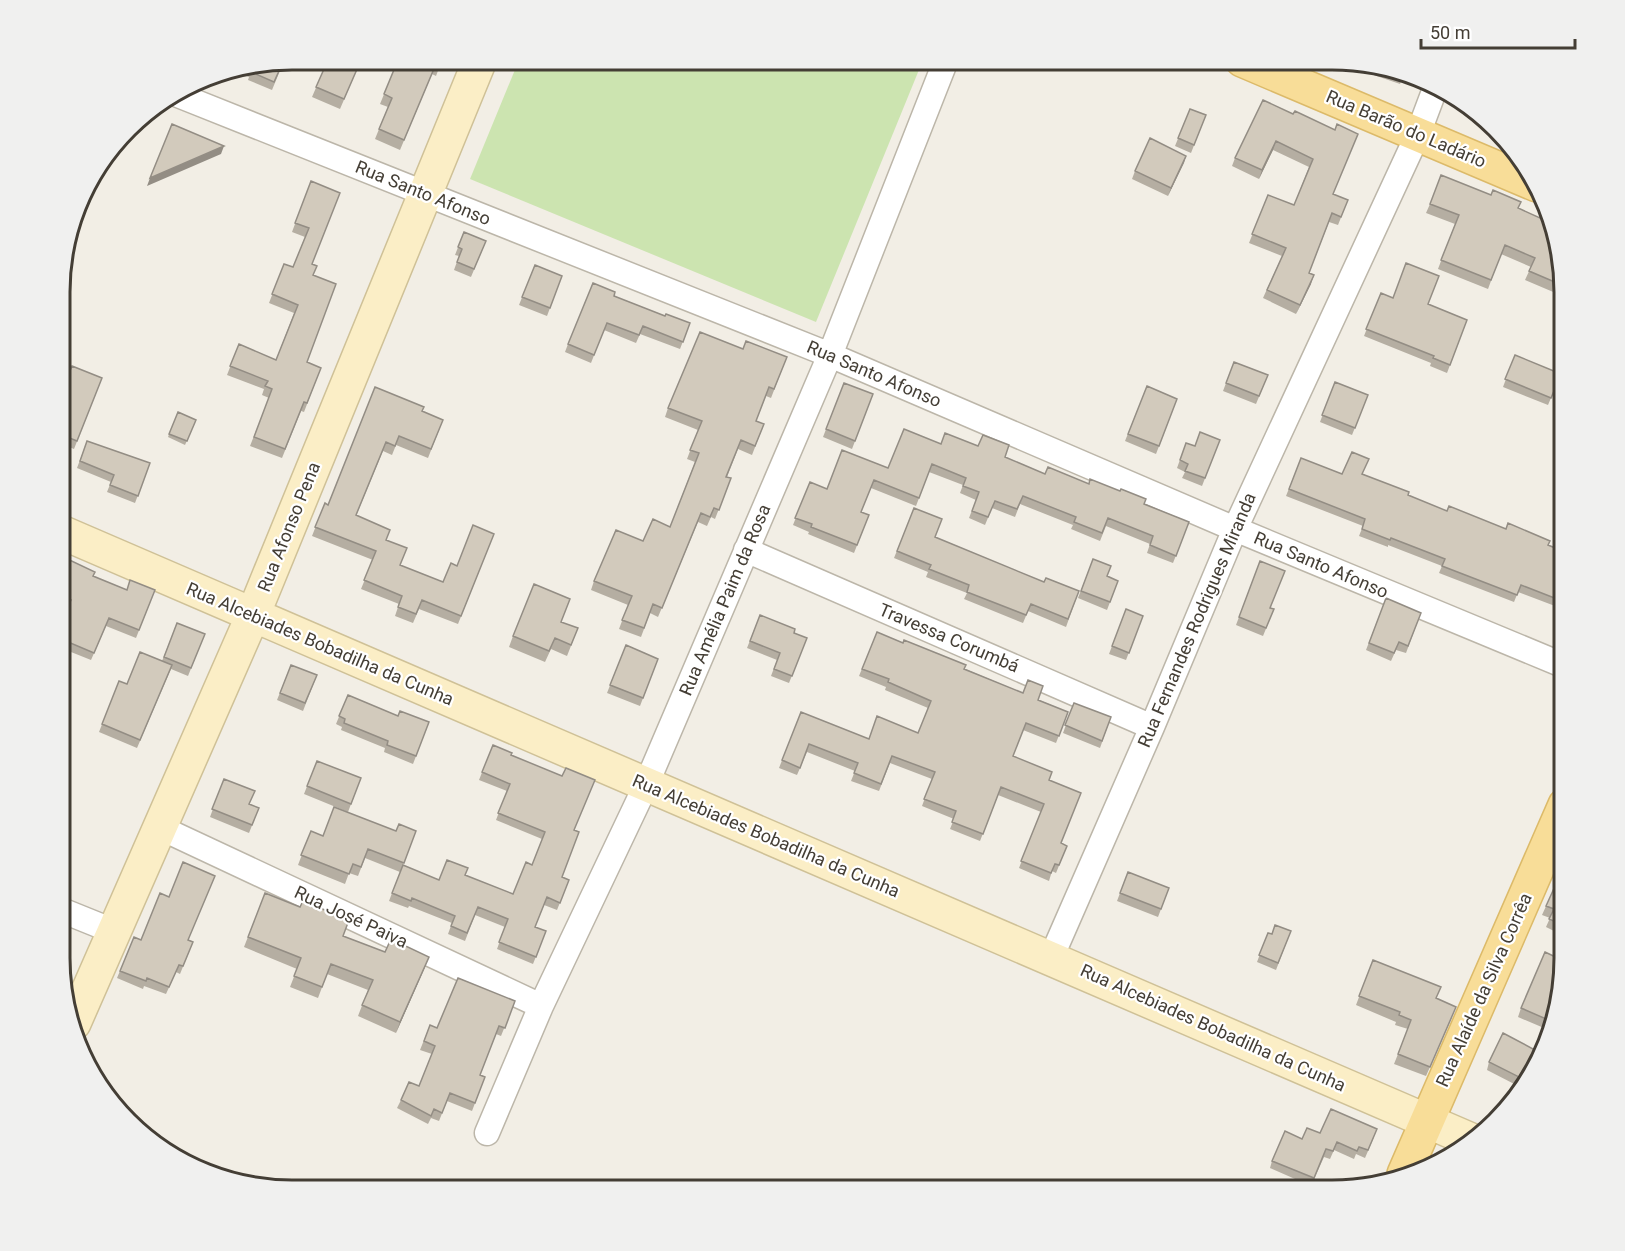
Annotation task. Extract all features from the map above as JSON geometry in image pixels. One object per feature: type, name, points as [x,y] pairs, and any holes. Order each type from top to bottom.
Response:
[{"type":"main road","name":"Rua Barão do Ladário","points":[[1266,70],[1523,179]]},
{"type":"main road","name":"Rua Alaíde da Silva Corrêa","points":[[1406,1168],[1554,830]]},
{"type":"street","name":"Rua Afonso Pena","points":[[78,1014],[253,615],[476,70]]},
{"type":"street","name":"Rua Amélia Paim da Rosa","points":[[487,1133],[541,1006],[646,785],[830,355],[942,70]]},
{"type":"street","name":"Rua Fernandes Rodrigues Miranda","points":[[1051,958],[1235,529],[1418,134],[1433,94]]},
{"type":"street","name":"Rua Santo Afonso","points":[[185,98],[830,355],[1235,529],[1554,661]]},
{"type":"street","name":"Rua Alcebiades Bobadilha da Cunha","points":[[70,535],[1465,1137]]},
{"type":"street","name":"Travessa Corumbá","points":[[746,550],[1152,727]]},
{"type":"street","name":"Rua José Paiva","points":[[161,828],[541,1006]]},
{"type":"street","points":[[70,914],[113,931]]},
{"type":"green space","points":[[515,70],[919,70],[816,322],[470,179]]},
{"type":"building","points":[[324,70],[357,70],[344,99],[316,87]]},
{"type":"building","points":[[394,70],[433,70],[404,140],[379,129],[392,98],[384,94]]},
{"type":"building","points":[[279,71],[274,82],[255,74]]},
{"type":"building","points":[[1263,100],[1293,114],[1295,111],[1335,130],[1337,124],[1358,134],[1333,194],[1348,200],[1341,217],[1332,213],[1309,273],[1314,275],[1300,305],[1267,290],[1286,248],[1252,234],[1268,195],[1294,205],[1313,159],[1276,141],[1262,170],[1235,158]]},
{"type":"building","points":[[1190,109],[1206,115],[1194,145],[1178,138]]},
{"type":"building","points":[[172,124],[224,146],[150,178]]},
{"type":"building","points":[[1150,138],[1186,156],[1171,188],[1135,171]]},
{"type":"building","points":[[1441,175],[1491,195],[1493,190],[1521,202],[1518,208],[1542,219],[1553,264],[1554,282],[1529,271],[1535,258],[1505,245],[1491,280],[1441,260],[1459,215],[1430,204]]},
{"type":"building","points":[[311,181],[340,193],[312,264],[317,266],[313,275],[336,284],[307,362],[321,368],[285,449],[254,437],[272,389],[265,386],[268,381],[230,366],[239,344],[276,360],[298,305],[272,294],[284,264],[293,267],[309,228],[295,223]]},
{"type":"building","points":[[464,232],[486,241],[474,269],[457,262],[462,249],[458,247]]},
{"type":"building","points":[[1406,263],[1439,276],[1428,304],[1467,320],[1450,365],[1433,358],[1434,356],[1366,329],[1381,293],[1393,298]]},
{"type":"building","points":[[535,265],[562,276],[550,308],[522,297]]},
{"type":"building","points":[[593,283],[615,292],[614,296],[690,323],[683,342],[643,326],[639,335],[607,323],[594,355],[568,344]]},
{"type":"building","points":[[700,332],[743,349],[746,341],[787,357],[774,389],[769,387],[756,421],[764,424],[755,446],[741,440],[726,477],[731,478],[719,510],[714,508],[710,517],[701,513],[662,608],[653,604],[644,628],[622,620],[632,596],[594,581],[616,530],[643,541],[653,519],[670,527],[699,453],[690,450],[702,421],[668,408]]},
{"type":"building","points":[[1515,355],[1554,371],[1554,391],[1551,398],[1505,379]]},
{"type":"building","points":[[1234,362],[1268,375],[1259,396],[1226,383]]},
{"type":"building","points":[[72,366],[102,378],[77,441],[70,438],[70,371]]},
{"type":"building","points":[[1335,382],[1368,395],[1355,428],[1322,415]]},
{"type":"building","points":[[844,383],[873,394],[855,441],[826,429]]},
{"type":"building","points":[[1147,386],[1177,399],[1159,446],[1128,434]]},
{"type":"building","points":[[375,387],[424,407],[422,411],[443,420],[431,449],[399,436],[395,446],[386,442],[356,515],[390,530],[386,540],[407,548],[400,565],[443,582],[451,563],[457,566],[473,525],[494,534],[461,616],[422,600],[416,614],[398,607],[402,596],[364,580],[376,551],[315,527],[325,503],[328,505]]},
{"type":"building","points":[[178,412],[196,420],[187,441],[169,434]]},
{"type":"building","points":[[904,429],[941,444],[945,433],[978,446],[983,435],[1009,445],[1005,457],[1045,474],[1048,467],[1089,484],[1090,479],[1146,499],[1144,504],[1189,522],[1176,556],[1150,545],[1153,536],[1108,518],[1102,533],[1074,522],[1076,517],[1023,496],[1017,509],[995,501],[988,517],[972,511],[979,492],[963,486],[966,478],[932,464],[919,498],[874,480],[861,512],[869,515],[857,545],[811,527],[812,524],[795,518],[810,482],[827,489],[842,450],[888,468]]},
{"type":"building","points":[[1200,432],[1220,440],[1205,478],[1185,471],[1188,464],[1180,460],[1186,443],[1195,446]]},
{"type":"building","points":[[87,441],[150,463],[138,496],[110,485],[114,475],[80,461]]},
{"type":"building","points":[[1352,452],[1369,459],[1362,474],[1409,492],[1408,495],[1447,511],[1449,506],[1506,529],[1508,523],[1550,541],[1548,545],[1554,547],[1554,598],[1521,585],[1517,595],[1442,566],[1445,559],[1362,529],[1365,519],[1289,489],[1301,458],[1342,474]]},
{"type":"building","points":[[914,508],[942,519],[935,537],[1044,582],[1046,578],[1079,591],[1068,619],[1031,604],[1026,615],[967,592],[969,585],[929,569],[931,565],[897,551]]},
{"type":"building","points":[[1093,559],[1111,566],[1107,576],[1118,581],[1110,602],[1081,591]]},
{"type":"building","points":[[70,560],[95,572],[93,576],[127,590],[130,580],[155,590],[139,630],[109,618],[94,653],[70,643]]},
{"type":"building","points":[[1260,561],[1285,571],[1270,608],[1274,609],[1266,628],[1239,617]]},
{"type":"building","points":[[534,584],[570,599],[561,622],[578,628],[571,645],[555,638],[549,651],[513,636]]},
{"type":"building","points":[[1386,598],[1421,613],[1408,646],[1399,642],[1394,653],[1369,643]]},
{"type":"building","points":[[1126,609],[1143,616],[1129,653],[1112,646]]},
{"type":"building","points":[[760,615],[795,629],[794,633],[807,638],[792,676],[774,669],[780,653],[750,641]]},
{"type":"building","points":[[177,623],[205,634],[191,668],[164,657]]},
{"type":"building","points":[[877,632],[903,643],[904,640],[966,665],[964,669],[1023,693],[1028,680],[1043,686],[1038,700],[1068,712],[1059,736],[1026,723],[1013,756],[1052,772],[1049,780],[1081,793],[1061,843],[1067,846],[1059,865],[1055,864],[1051,873],[1021,861],[1044,804],[1001,787],[983,834],[952,822],[956,811],[924,799],[935,772],[892,756],[881,784],[854,773],[858,763],[809,744],[800,768],[782,760],[801,712],[869,739],[877,716],[918,733],[931,701],[888,682],[889,679],[862,669]]},
{"type":"building","points":[[626,645],[658,659],[643,698],[610,685]]},
{"type":"building","points":[[140,652],[172,665],[140,740],[102,724],[119,681],[127,684]]},
{"type":"building","points":[[291,665],[317,675],[305,703],[280,693]]},
{"type":"building","points":[[348,695],[398,716],[400,711],[429,722],[416,756],[387,745],[388,741],[344,723],[345,719],[339,716]]},
{"type":"building","points":[[1074,703],[1111,717],[1102,741],[1065,725]]},
{"type":"building","points":[[493,745],[562,776],[566,768],[595,780],[574,830],[579,832],[562,877],[569,880],[560,903],[547,897],[535,927],[546,931],[536,957],[499,942],[508,919],[478,907],[467,933],[451,926],[455,916],[412,898],[411,901],[392,893],[403,865],[439,880],[447,860],[468,868],[465,875],[513,894],[526,862],[532,865],[545,832],[498,813],[510,784],[482,772]]},
{"type":"building","points":[[317,761],[361,778],[351,804],[307,786]]},
{"type":"building","points":[[224,779],[255,791],[249,804],[259,808],[252,825],[212,809]]},
{"type":"building","points":[[334,807],[396,831],[399,824],[416,831],[404,863],[368,849],[361,867],[353,864],[349,874],[301,855],[311,831],[323,836]]},
{"type":"building","points":[[183,862],[215,876],[188,940],[193,942],[183,966],[179,965],[169,987],[120,971],[134,937],[141,940],[160,893],[169,897]]},
{"type":"building","points":[[1128,872],[1169,888],[1161,909],[1120,893]]},
{"type":"building","points":[[1554,888],[1554,909],[1546,906]]},
{"type":"building","points":[[265,893],[300,907],[303,901],[349,920],[343,936],[385,952],[391,939],[429,957],[400,1022],[362,1005],[373,980],[331,964],[322,987],[294,976],[301,958],[248,937]]},
{"type":"building","points":[[1554,909],[1554,921],[1549,919]]},
{"type":"building","points":[[1275,925],[1291,931],[1278,963],[1259,955],[1268,933],[1272,934]]},
{"type":"building","points":[[1545,952],[1554,956],[1553,987],[1546,1019],[1521,1008]]},
{"type":"building","points":[[1373,960],[1441,987],[1436,998],[1456,1007],[1430,1067],[1398,1054],[1411,1020],[1399,1015],[1400,1012],[1359,996]]},
{"type":"building","points":[[458,978],[515,1001],[505,1028],[499,1026],[480,1075],[485,1077],[475,1103],[450,1093],[442,1113],[434,1109],[431,1116],[401,1100],[409,1082],[419,1086],[435,1046],[424,1041],[430,1025],[437,1028]]},
{"type":"building","points":[[1503,1033],[1535,1050],[1520,1078],[1489,1062]]},
{"type":"building","points":[[1331,1109],[1377,1129],[1368,1150],[1359,1147],[1357,1151],[1337,1142],[1333,1151],[1326,1149],[1314,1178],[1272,1161],[1285,1131],[1302,1139],[1307,1128],[1320,1133]]}]
